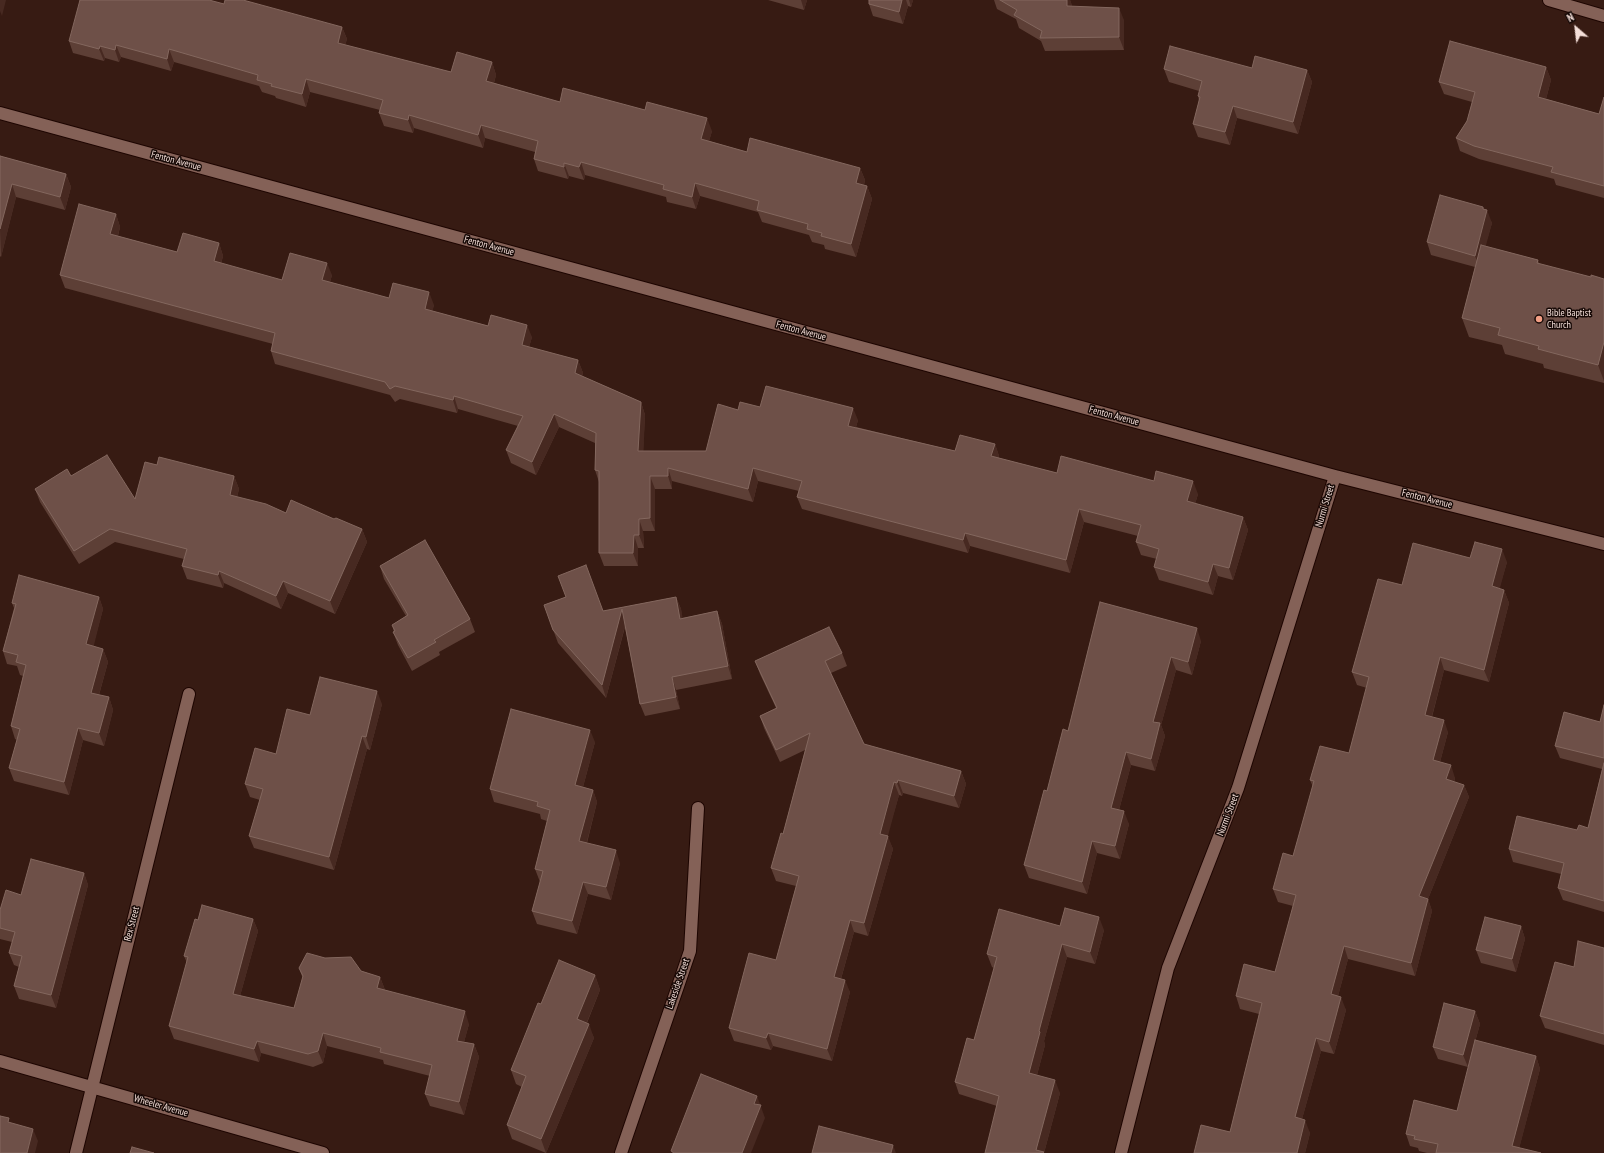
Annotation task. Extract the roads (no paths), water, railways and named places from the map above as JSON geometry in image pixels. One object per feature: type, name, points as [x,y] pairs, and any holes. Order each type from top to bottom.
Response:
[{"type":"street","points":[[1549,0],[1604,16]]},
{"type":"street","name":"Fenton Avenue","points":[[0,113],[1335,476],[1604,544]]},
{"type":"street","name":"Nurmi Street","points":[[1121,1153],[1168,968],[1238,788],[1335,476]]},
{"type":"street","name":"Rex Street","points":[[76,1153],[91,1086],[189,694]]},
{"type":"street","name":"Lakeside Street","points":[[621,1153],[690,951],[698,808]]},
{"type":"street","name":"Wheeler Avenue","points":[[0,1061],[323,1153]]},
{"type":"place","name":"Bible Baptist Church","points":[[1539,319]]}]
